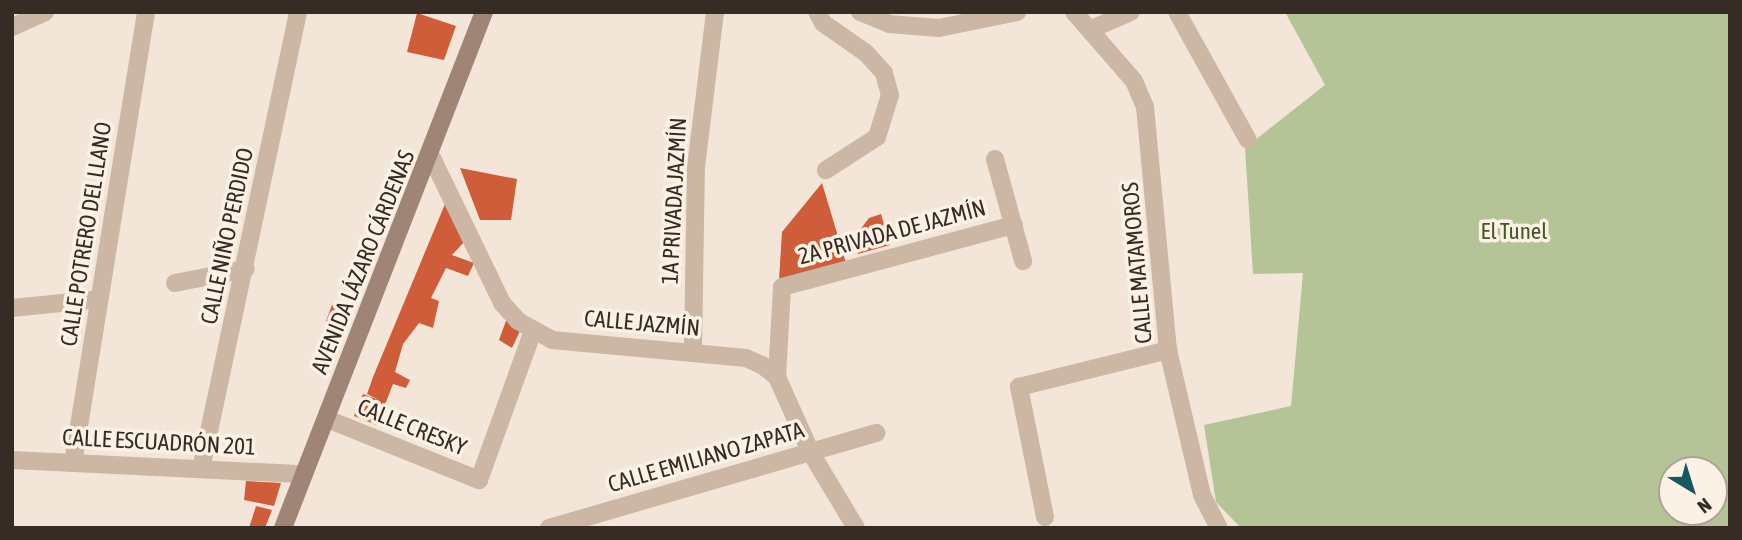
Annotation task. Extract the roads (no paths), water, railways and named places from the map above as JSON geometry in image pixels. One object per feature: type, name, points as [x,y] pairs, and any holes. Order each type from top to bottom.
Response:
[{"type":"main road","name":"AVENIDA LÁZARO CÁRDENAS","points":[[283,528],[432,158],[484,12]]},
{"type":"street","points":[[12,27],[45,12]]},
{"type":"street","name":"CALLE POTRERO DEL LLANO","points":[[73,463],[146,12]]},
{"type":"street","name":"CALLE NIÑO PERDIDO","points":[[201,469],[246,269],[298,12]]},
{"type":"street","name":"1A PRIVADA JAZMÍN","points":[[693,352],[696,167],[715,12]]},
{"type":"street","points":[[817,12],[823,23],[866,53],[884,73],[890,94],[877,137],[826,170]]},
{"type":"street","points":[[860,12],[889,24],[939,29],[1017,12]]},
{"type":"street","name":"CALLE MATAMOROS","points":[[1074,12],[1094,28],[1145,107],[1168,350],[1202,495],[1219,528]]},
{"type":"street","points":[[1094,28],[1131,12]]},
{"type":"street","points":[[1177,12],[1248,140]]},
{"type":"street","name":"CALLE JAZMÍN","points":[[432,158],[502,303],[533,331],[552,340],[746,358],[777,377]]},
{"type":"street","points":[[995,159],[1023,261]]},
{"type":"street","name":"2A PRIVADA DE JAZMÍN","points":[[777,377],[782,287],[1014,225]]},
{"type":"street","points":[[175,284],[246,269]]},
{"type":"street","points":[[12,308],[100,299]]},
{"type":"street","name":"CALLE CRESKY","points":[[327,419],[479,480],[533,331]]},
{"type":"street","points":[[1045,517],[1019,387],[1168,350]]},
{"type":"street","points":[[777,377],[811,453],[856,528]]},
{"type":"street","name":"CALLE EMILIANO ZAPATA","points":[[549,528],[877,433]]},
{"type":"street","name":"CALLE ESCUADRÓN 201","points":[[12,460],[303,474]]},
{"type":"park label","name":"El Tunel","points":[[1514,231]]}]
